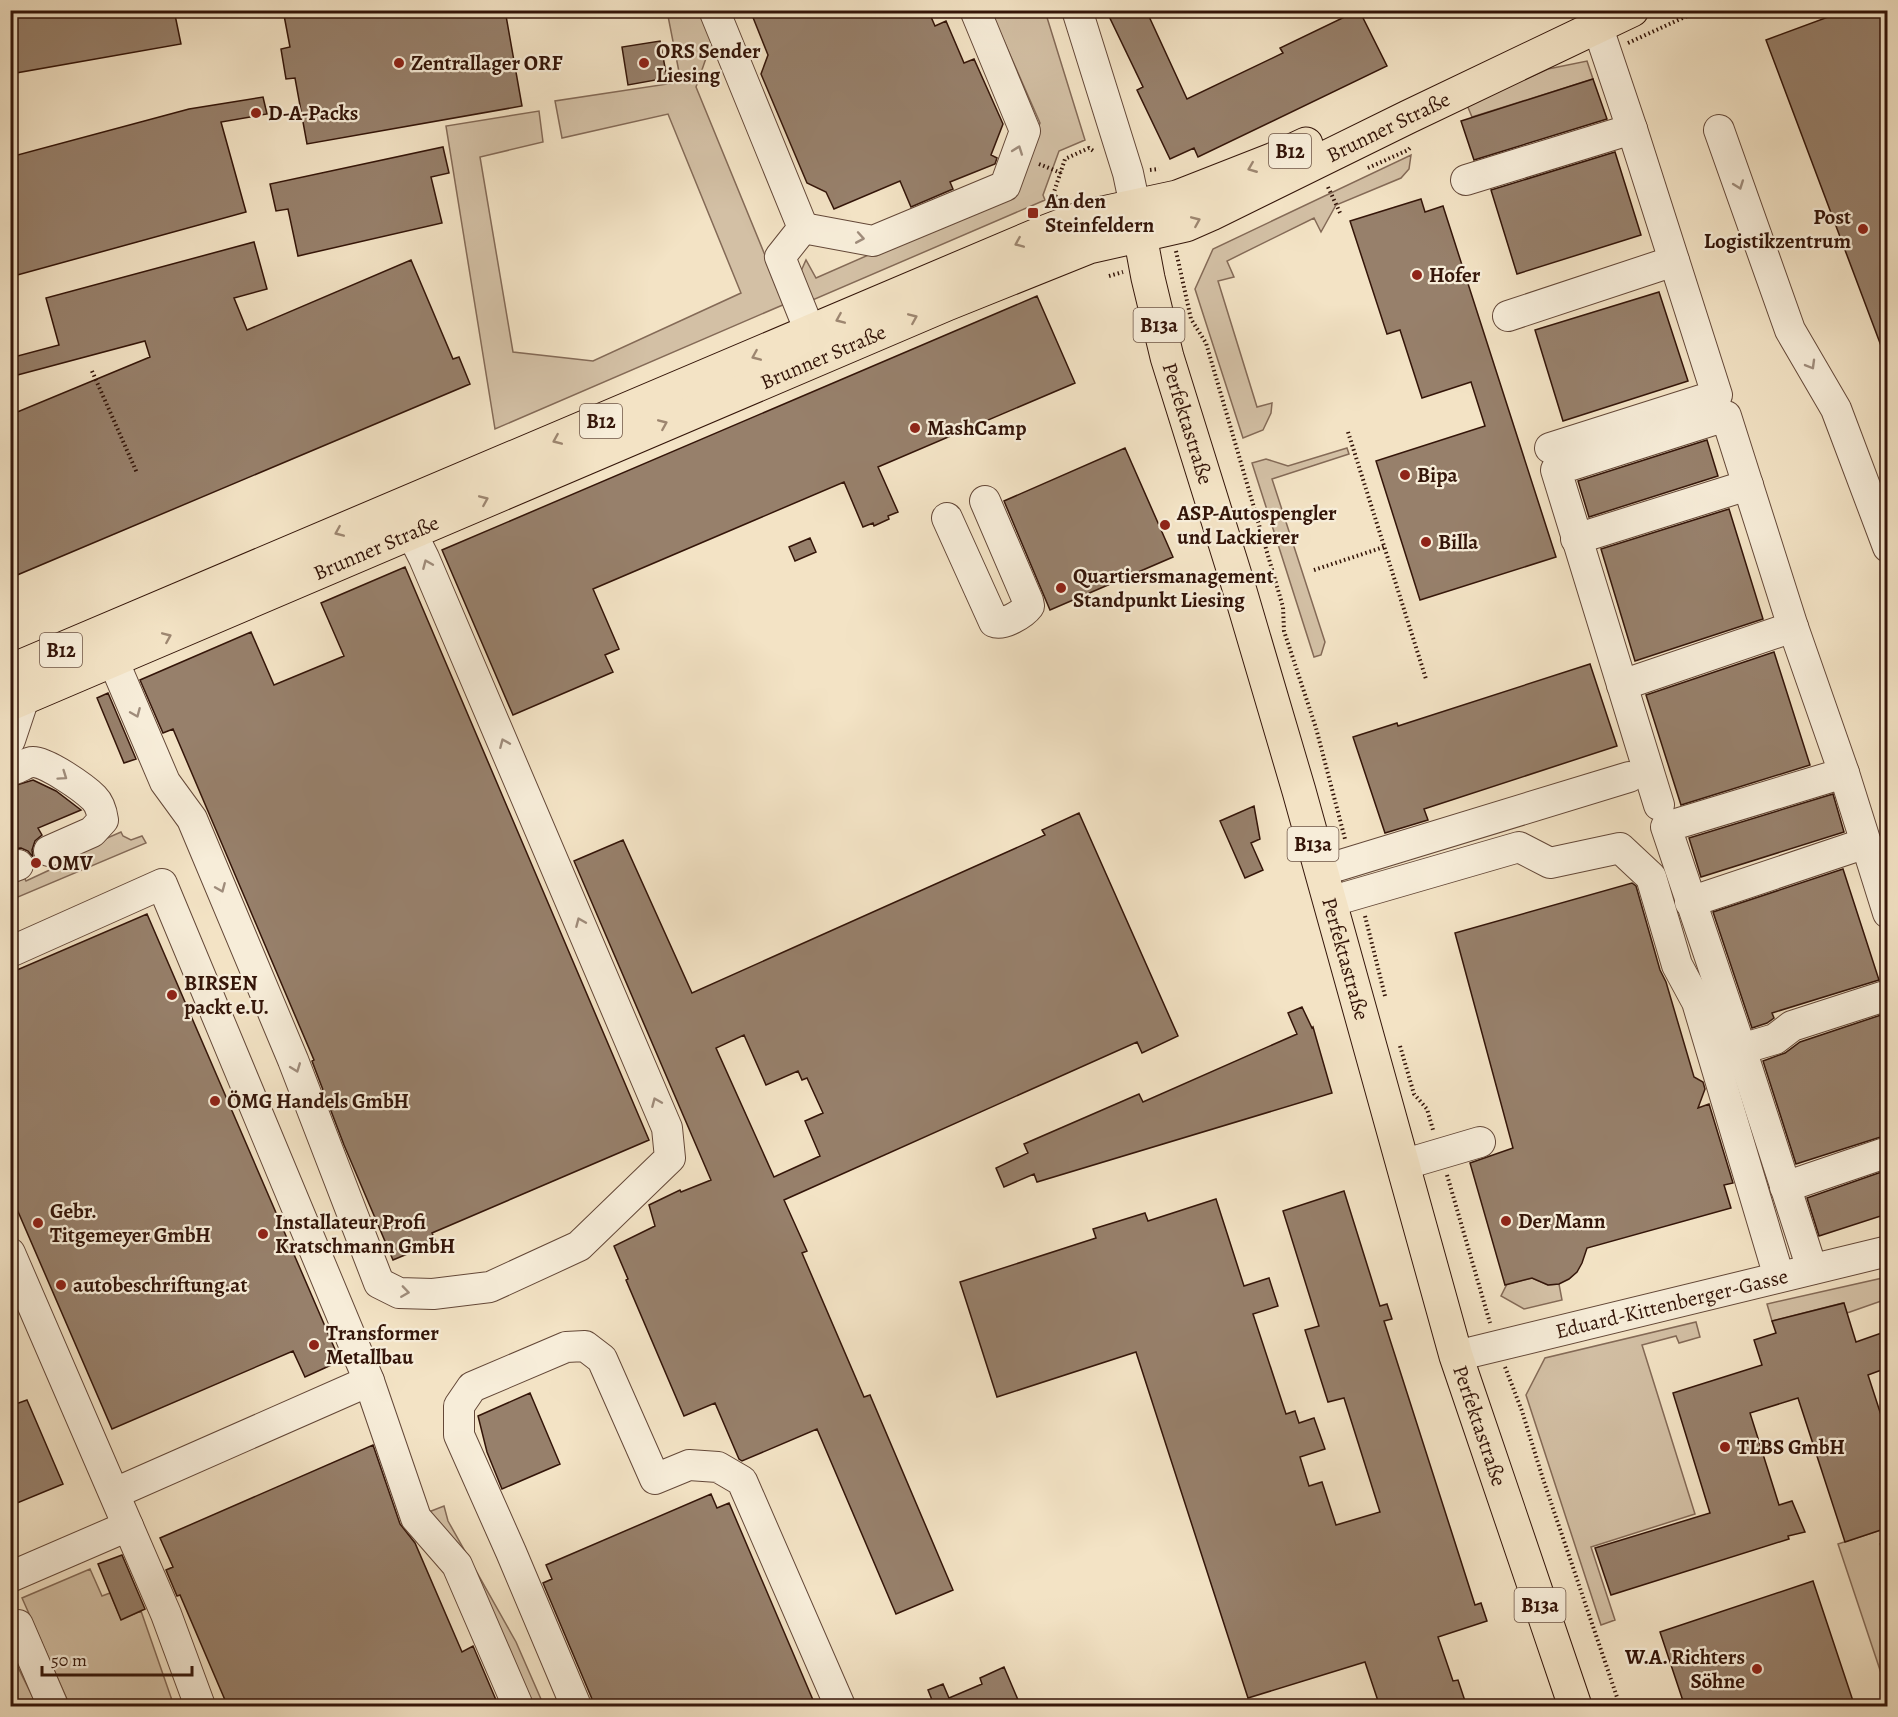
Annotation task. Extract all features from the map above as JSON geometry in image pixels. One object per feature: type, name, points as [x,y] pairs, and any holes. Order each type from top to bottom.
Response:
[{"type":"main road","name":"Brunner Straße","points":[[22,698],[111,645],[815,345],[1042,233],[1084,217],[1137,221],[1177,197],[1274,159],[1591,16],[1632,10]]},
{"type":"main road","name":"Perfektastraße","points":[[1137,221],[1156,316],[1167,357],[1240,591],[1336,866],[1402,1166],[1456,1356],[1575,1707]]},
{"type":"street","points":[[714,10],[802,228]]},
{"type":"street","points":[[802,228],[873,241],[1005,186],[1025,131],[975,10]]},
{"type":"street","points":[[1077,10],[1128,173],[1137,221]]},
{"type":"street","points":[[1550,448],[1717,395],[1632,129],[1591,16]]},
{"type":"street","points":[[1466,180],[1632,129]]},
{"type":"street","points":[[1719,130],[1791,330],[1836,409],[1887,547]]},
{"type":"street","points":[[802,228],[780,257],[815,345]]},
{"type":"street","points":[[1508,316],[1674,261]]},
{"type":"street","points":[[1659,805],[1556,470],[1726,416],[1793,627],[1844,773],[1887,913]]},
{"type":"street","points":[[1576,539],[1748,485]]},
{"type":"street","points":[[947,518],[994,622],[1002,623],[1029,606],[985,501]]},
{"type":"street","points":[[111,645],[165,782],[192,819],[293,1060],[379,1283],[399,1293],[433,1294],[490,1287],[579,1246],[670,1158],[667,1128],[438,590],[402,520]]},
{"type":"street","points":[[1622,685],[1793,627]]},
{"type":"street","points":[[10,740],[22,698]]},
{"type":"street","points":[[10,770],[31,762],[48,765],[95,799],[98,805],[103,820],[92,832],[49,851]]},
{"type":"street","points":[[1812,1269],[1666,827],[1844,773]]},
{"type":"street","points":[[1336,866],[1629,777]]},
{"type":"street","points":[[1690,902],[1866,843]]},
{"type":"street","points":[[1344,897],[1519,847],[1550,863],[1620,848],[1651,877],[1677,965],[1696,1002],[1779,1277]]},
{"type":"street","points":[[10,952],[162,884],[369,1381],[416,1518],[458,1565],[518,1707]]},
{"type":"street","points":[[1677,965],[1675,991],[1700,1080]]},
{"type":"street","points":[[1741,1049],[1775,1039],[1792,1026],[1887,995]]},
{"type":"street","points":[[1402,1166],[1480,1142]]},
{"type":"street","points":[[1785,1187],[1887,1152]]},
{"type":"street","name":"Eduard-Kittenberger-Gasse","points":[[1456,1356],[1887,1251]]},
{"type":"street","points":[[10,1253],[166,1614],[200,1707]]},
{"type":"street","points":[[576,1707],[459,1435],[459,1406],[472,1387],[566,1347],[585,1346],[602,1359],[655,1479],[689,1465],[718,1467],[742,1481],[840,1707]]},
{"type":"street","points":[[115,1493],[369,1381]]},
{"type":"street","points":[[10,1577],[128,1526]]},
{"type":"street","points":[[10,1629],[18,1625],[53,1707]]},
{"type":"path","points":[[1824,10],[1829,17]]},
{"type":"path","points":[[1057,196],[1053,195],[1065,159],[1089,148],[1095,152]]},
{"type":"path","points":[[1052,170],[1060,173]]},
{"type":"path","points":[[1328,187],[1341,215]]},
{"type":"path","points":[[1175,248],[1191,319],[1206,343],[1283,607],[1284,631],[1316,728],[1336,866]]},
{"type":"path","points":[[92,371],[137,473]]},
{"type":"path","points":[[1348,432],[1426,679]]},
{"type":"path","points":[[1314,570],[1384,547]]},
{"type":"path","points":[[1344,897],[1387,1002]]},
{"type":"path","points":[[1399,1044],[1414,1094],[1427,1109],[1483,1299]]},
{"type":"path","points":[[1497,1346],[1522,1411],[1620,1707]]},
{"type":"shaded area","points":[[667,11],[702,11],[712,41],[696,87],[785,304],[495,429],[446,126],[539,111],[543,142],[480,157],[513,352],[593,361],[741,293],[668,114],[562,138],[555,101],[681,82]]},
{"type":"shaded area","points":[[984,11],[1045,11],[1085,140],[1059,151],[1043,195],[1045,200],[808,302],[801,271],[806,260],[816,278],[1012,192],[1040,123],[1004,41]]},
{"type":"shaded area","points":[[1587,61],[1593,79],[1472,117],[1467,105],[1548,69]]},
{"type":"shaded area","points":[[1411,155],[1409,169],[1401,178],[1336,205],[1321,232],[1314,218],[1227,261],[1234,277],[1218,281],[1257,407],[1272,403],[1271,413],[1263,430],[1243,438],[1195,289],[1213,249]]},
{"type":"shaded area","points":[[1347,448],[1349,454],[1272,479],[1325,642],[1321,655],[1314,657],[1252,463],[1266,459],[1288,466]]},
{"type":"shaded area","points":[[121,832],[123,836],[131,840],[142,836],[146,843],[11,900],[10,882],[24,877],[26,881],[56,867],[54,861]]},
{"type":"shaded area","points":[[1887,1277],[1887,1299],[1847,1313],[1843,1303],[1772,1321],[1767,1304]]},
{"type":"shaded area","points":[[1532,1278],[1548,1285],[1559,1284],[1562,1300],[1524,1309],[1501,1296],[1507,1284]]},
{"type":"shaded area","points":[[1696,1322],[1700,1337],[1679,1343],[1676,1336],[1642,1345],[1695,1514],[1591,1547],[1615,1620],[1601,1625],[1526,1395],[1545,1358]]},
{"type":"shaded area","points":[[444,1506],[448,1521],[516,1642],[544,1706],[525,1706],[421,1515]]},
{"type":"shaded area","points":[[1887,1528],[1887,1541],[1880,1544],[1888,1564],[1887,1691],[1838,1544]]},
{"type":"shaded area","points":[[90,1569],[102,1596],[110,1593],[121,1619],[141,1611],[174,1706],[70,1706],[22,1598]]},
{"type":"shaded area","points":[[11,1653],[37,1706],[11,1706]]},
{"type":"building","points":[[30,10],[174,10],[181,44],[10,74],[10,14]]},
{"type":"building","name":"Zentrallager ORF","points":[[283,10],[505,10],[522,106],[307,144],[295,78],[286,79],[281,49],[290,47]]},
{"type":"building","points":[[750,10],[928,10],[935,26],[946,21],[964,63],[974,59],[1003,124],[991,155],[997,158],[995,164],[950,182],[953,189],[911,207],[900,181],[834,209],[826,192],[807,183],[761,74],[768,55]]},
{"type":"building","points":[[1106,10],[1146,10],[1187,99],[1283,53],[1280,48],[1359,10],[1387,66],[1198,157],[1194,148],[1170,159],[1137,90],[1143,87]]},
{"type":"building","name":"Post Logistikzentrum","points":[[1847,10],[1887,10],[1887,359],[1766,40]]},
{"type":"building","name":"ORS Sender Liesing","points":[[660,41],[667,78],[628,85],[622,47]]},
{"type":"building","points":[[1593,79],[1607,119],[1474,160],[1461,121]]},
{"type":"building","points":[[263,97],[267,114],[221,122],[246,212],[10,277],[10,157],[189,109]]},
{"type":"building","points":[[443,147],[449,173],[431,177],[442,223],[298,256],[288,209],[276,211],[270,184]]},
{"type":"building","points":[[1615,152],[1641,235],[1517,274],[1491,190]]},
{"type":"building","points":[[1421,199],[1425,212],[1443,206],[1556,557],[1420,600],[1376,461],[1485,426],[1471,382],[1422,398],[1400,330],[1387,334],[1350,221]]},
{"type":"building","points":[[254,242],[267,289],[234,298],[247,330],[411,260],[453,359],[459,357],[470,384],[10,578],[10,415],[150,357],[145,341],[10,377],[10,358],[59,345],[46,298]]},
{"type":"building","points":[[1659,292],[1688,381],[1563,421],[1535,330]]},
{"type":"building","points":[[1037,296],[1075,383],[878,467],[898,512],[874,526],[873,523],[863,527],[844,482],[593,589],[619,649],[605,655],[613,672],[513,715],[442,550]]},
{"type":"building","points":[[1707,440],[1718,476],[1589,517],[1578,481]]},
{"type":"building","points":[[1125,448],[1173,557],[1050,610],[1004,501]]},
{"type":"building","points":[[1729,509],[1763,619],[1635,661],[1601,549]]},
{"type":"building","points":[[810,538],[816,552],[795,561],[789,547]]},
{"type":"building","points":[[405,567],[649,1140],[432,1233],[436,1242],[393,1260],[344,1145],[312,1061],[314,1060],[173,729],[163,733],[140,680],[251,632],[274,685],[344,656],[321,603]]},
{"type":"building","points":[[1774,652],[1810,765],[1681,805],[1646,695]]},
{"type":"building","points":[[1590,664],[1617,746],[1424,809],[1428,820],[1385,833],[1353,737],[1397,723],[1398,726]]},
{"type":"building","points":[[108,693],[136,759],[124,763],[97,698]]},
{"type":"building","points":[[33,780],[56,791],[81,810],[38,828],[42,835],[35,841],[32,850],[33,857],[21,848],[10,849],[10,787]]},
{"type":"building","points":[[1833,794],[1844,832],[1701,877],[1689,838]]},
{"type":"building","points":[[1254,806],[1260,839],[1251,843],[1263,870],[1245,878],[1220,821]]},
{"type":"building","points":[[1079,813],[1178,1036],[1142,1053],[1137,1042],[784,1200],[807,1251],[802,1253],[864,1397],[870,1395],[953,1590],[896,1614],[817,1429],[742,1461],[739,1459],[715,1403],[684,1416],[626,1280],[628,1279],[614,1246],[655,1226],[649,1205],[680,1190],[681,1192],[711,1180],[574,861],[623,840],[692,993],[1045,835],[1042,830]],"holes":[[[744,1035],[766,1085],[798,1071],[802,1080],[807,1078],[823,1113],[805,1121],[820,1156],[774,1177],[716,1048]]]},
{"type":"building","points":[[1843,869],[1879,980],[1772,1013],[1774,1018],[1752,1028],[1713,912]]},
{"type":"building","name":"Der Mann","points":[[1632,883],[1636,886],[1694,1077],[1703,1082],[1705,1089],[1698,1108],[1709,1104],[1733,1183],[1724,1185],[1731,1208],[1587,1248],[1577,1272],[1559,1284],[1548,1285],[1532,1278],[1505,1285],[1470,1163],[1513,1148],[1455,933]]},
{"type":"building","points":[[147,914],[340,1361],[305,1377],[293,1351],[112,1429],[10,1193],[10,973]]},
{"type":"building","points":[[1302,1007],[1313,1027],[1332,1093],[1037,1182],[1034,1174],[1004,1187],[996,1168],[1028,1153],[1024,1144],[1139,1094],[1143,1102],[1297,1034],[1288,1013]]},
{"type":"building","points":[[1887,1013],[1887,1135],[1796,1164],[1763,1061],[1785,1053],[1800,1042]]},
{"type":"building","points":[[1887,1170],[1887,1214],[1819,1236],[1807,1198]]},
{"type":"building","points":[[1344,1191],[1380,1306],[1387,1304],[1392,1319],[1384,1321],[1475,1605],[1481,1603],[1487,1621],[1438,1637],[1453,1681],[1458,1680],[1467,1707],[1380,1707],[1365,1662],[1248,1698],[1136,1352],[997,1397],[960,1282],[1096,1238],[1093,1229],[1145,1213],[1148,1221],[1216,1199],[1244,1286],[1269,1278],[1278,1306],[1253,1314],[1286,1414],[1295,1411],[1299,1423],[1314,1418],[1325,1449],[1300,1457],[1309,1486],[1322,1482],[1336,1525],[1380,1512],[1344,1398],[1328,1402],[1305,1330],[1319,1326],[1283,1211]]},
{"type":"building","points":[[1844,1303],[1856,1342],[1887,1331],[1887,1368],[1868,1375],[1881,1415],[1887,1413],[1887,1528],[1845,1542],[1798,1398],[1750,1413],[1779,1505],[1792,1501],[1805,1532],[1611,1595],[1595,1548],[1710,1513],[1673,1393],[1762,1365],[1754,1340],[1776,1333],[1772,1321]]},
{"type":"building","points":[[530,1393],[560,1464],[502,1489],[487,1452],[478,1416]]},
{"type":"building","points":[[27,1400],[63,1484],[10,1506],[10,1406]]},
{"type":"building","points":[[373,1445],[400,1524],[415,1543],[462,1652],[473,1646],[499,1707],[228,1707],[180,1595],[177,1596],[166,1570],[173,1567],[160,1538]]},
{"type":"building","points":[[711,1494],[717,1508],[729,1503],[816,1707],[593,1707],[592,1699],[543,1583],[552,1579],[546,1565]]},
{"type":"building","points":[[122,1555],[145,1609],[121,1620],[98,1564]]},
{"type":"building","name":"W.A. Richters Söhne","points":[[1813,1581],[1855,1707],[1685,1707],[1660,1632]]},
{"type":"building","points":[[1004,1667],[1021,1707],[930,1707],[934,1705],[928,1690],[943,1684],[949,1698],[982,1684],[980,1678]]},
{"type":"place","name":"Zentrallager ORF","points":[[399,63]]},
{"type":"place","name":"ORS Sender Liesing","points":[[644,63]]},
{"type":"place","name":"D-A-Packs","points":[[256,113]]},
{"type":"place","name":"An den Steinfeldern","points":[[1033,213]]},
{"type":"place","name":"Post Logistikzentrum","points":[[1863,229]]},
{"type":"place","name":"Hofer","points":[[1417,275]]},
{"type":"place","name":"MashCamp","points":[[915,428]]},
{"type":"place","name":"Bipa","points":[[1405,475]]},
{"type":"place","name":"ASP-Autospengler und Lackierer","points":[[1165,525]]},
{"type":"place","name":"Billa","points":[[1426,542]]},
{"type":"place","name":"Quartiersmanagement Standpunkt Liesing","points":[[1061,588]]},
{"type":"place","name":"OMV","points":[[36,863]]},
{"type":"place","name":"BIRSEN packt e.U.","points":[[172,995]]},
{"type":"place","name":"ÖMG Handels GmbH","points":[[215,1101]]},
{"type":"place","name":"Der Mann","points":[[1506,1221]]},
{"type":"place","name":"Gebr. Titgemeyer GmbH","points":[[38,1223]]},
{"type":"place","name":"Installateur Profi Kratschmann GmbH","points":[[263,1234]]},
{"type":"place","name":"autobeschriftung.at","points":[[61,1285]]},
{"type":"place","name":"Transformer Metallbau","points":[[314,1345]]},
{"type":"place","name":"TLBS GmbH","points":[[1725,1447]]},
{"type":"place","name":"W.A. Richters Söhne","points":[[1757,1669]]}]
